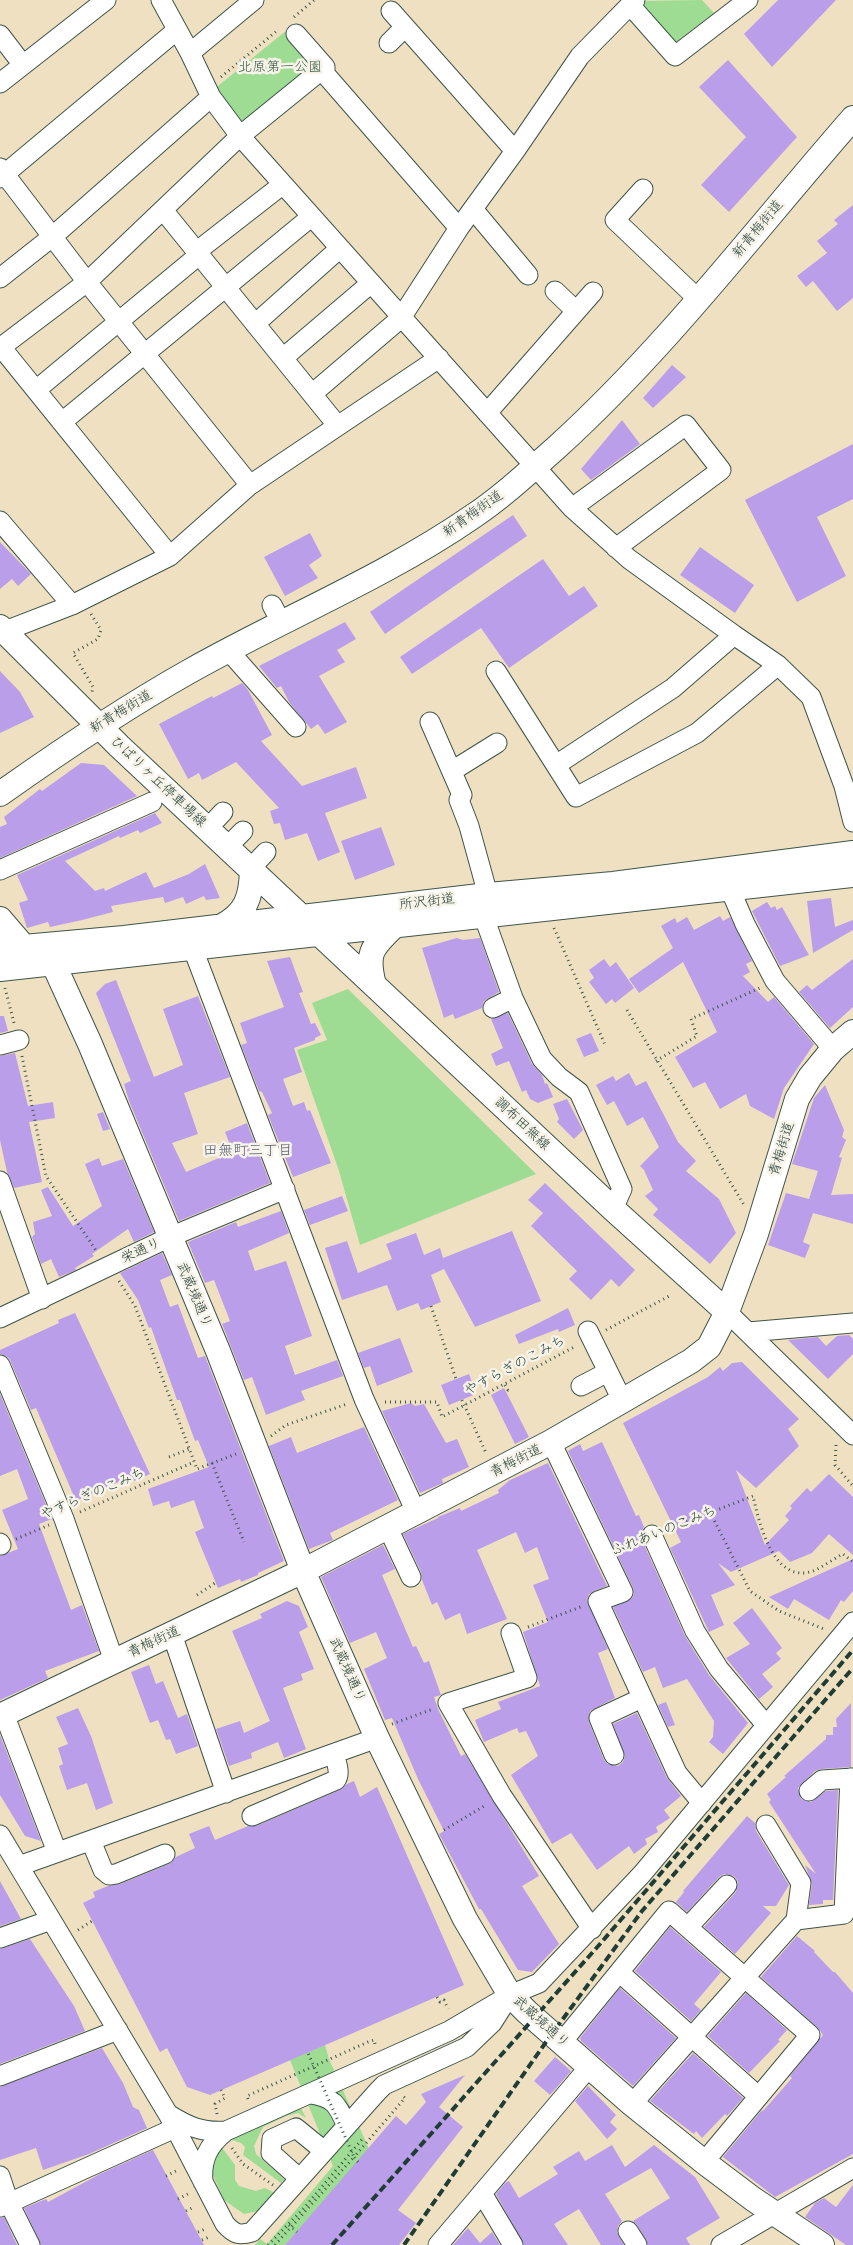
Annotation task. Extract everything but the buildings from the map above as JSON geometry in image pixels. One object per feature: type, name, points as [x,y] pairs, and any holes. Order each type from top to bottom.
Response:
[{"type":"main road","name":"新青梅街道","points":[[0,794],[98,725],[228,650],[277,613],[401,560],[464,522],[534,468],[601,407],[698,299],[853,118]]},
{"type":"main road","name":"ひばりヶ丘停車場線","points":[[1,630],[98,725],[215,820],[235,839],[319,934]]},
{"type":"main road","name":"所沢街道","points":[[2,978],[54,965],[393,927],[486,906],[613,884],[853,853]]},
{"type":"main road","points":[[222,926],[237,918],[247,901],[252,889],[256,864]]},
{"type":"main road","name":"所沢街道","points":[[0,949],[302,917],[486,906],[546,910],[853,875]]},
{"type":"main road","points":[[0,919],[24,947]]},
{"type":"main road","points":[[374,985],[369,965],[372,951],[393,927]]},
{"type":"main road","name":"調布田無線","points":[[319,934],[613,1209],[727,1312]]},
{"type":"main road","name":"武蔵境通り","points":[[54,965],[90,1044],[218,1351],[354,1701],[375,1734],[465,1919],[510,1995],[632,2104],[704,2162],[822,2245]]},
{"type":"main road","name":"青梅街道","points":[[2,1715],[303,1571],[551,1442],[691,1362],[709,1347],[727,1312],[756,1234],[797,1099],[810,1077],[832,1050],[853,1032]]},
{"type":"street","points":[[0,83],[106,0]]},
{"type":"street","points":[[161,0],[209,93],[240,136],[534,468],[572,508],[616,548],[778,665],[811,697],[844,786],[853,822]]},
{"type":"street","points":[[190,53],[254,0]]},
{"type":"street","points":[[312,394],[401,318],[459,228],[580,56],[633,3],[674,56],[748,0]]},
{"type":"street","points":[[392,11],[515,151]]},
{"type":"street","points":[[289,27],[325,67],[325,74],[459,228]]},
{"type":"street","points":[[388,43],[406,27]]},
{"type":"street","points":[[177,30],[2,174],[250,485]]},
{"type":"street","points":[[0,35],[23,65]]},
{"type":"street","points":[[170,556],[1,348],[87,282],[240,136],[325,67]]},
{"type":"street","points":[[0,278],[52,236],[209,93]]},
{"type":"street","points":[[36,390],[198,253],[282,185]]},
{"type":"street","points":[[643,189],[615,220],[698,299]]},
{"type":"street","points":[[163,210],[337,425]]},
{"type":"street","points":[[473,210],[528,275]]},
{"type":"street","points":[[62,422],[311,217]]},
{"type":"street","points":[[255,324],[339,249]]},
{"type":"street","points":[[283,358],[370,284]]},
{"type":"street","points":[[555,291],[576,311]]},
{"type":"street","points":[[487,413],[593,292]]},
{"type":"street","points":[[1,630],[77,603],[170,556],[250,485],[438,358]]},
{"type":"street","points":[[572,508],[686,425],[721,470],[616,548]]},
{"type":"street","points":[[0,521],[77,603]]},
{"type":"street","points":[[556,765],[673,688],[734,635]]},
{"type":"street","points":[[228,650],[296,727]]},
{"type":"street","points":[[496,670],[576,797],[697,734],[778,665]]},
{"type":"street","points":[[430,722],[462,795],[459,800],[469,826],[486,906],[513,998],[542,1059],[558,1077],[579,1092],[622,1189],[613,1209]]},
{"type":"street","points":[[452,772],[497,743]]},
{"type":"street","points":[[0,870],[152,802]]},
{"type":"street","points":[[730,889],[745,924],[775,981],[832,1050]]},
{"type":"street","points":[[193,949],[364,1399],[416,1512]]},
{"type":"street","points":[[493,1008],[513,998]]},
{"type":"street","points":[[0,1045],[19,1040]]},
{"type":"street","points":[[0,1181],[42,1299]]},
{"type":"street","name":"栄通り","points":[[0,1318],[170,1237],[285,1188]]},
{"type":"street","points":[[727,1312],[853,1435]]},
{"type":"street","points":[[748,1332],[853,1323]]},
{"type":"street","points":[[590,1335],[606,1363],[623,1402]]},
{"type":"street","points":[[581,1386],[606,1363]]},
{"type":"street","points":[[0,1365],[64,1519],[114,1661]]},
{"type":"street","points":[[551,1442],[605,1553]]},
{"type":"street","points":[[388,1526],[411,1577]]},
{"type":"street","points":[[652,1535],[695,1630],[718,1669],[766,1725]]},
{"type":"street","name":"ふれあいのこみち","points":[[598,1601],[623,1592],[605,1553]]},
{"type":"street","points":[[598,1601],[677,1773],[702,1803]]},
{"type":"street","points":[[203,2182],[202,2168],[204,2159],[216,2139],[228,2139],[311,2094],[449,2031],[510,1995],[539,1983],[592,1929],[702,1803],[853,1622]]},
{"type":"street","points":[[511,1633],[527,1678],[448,1704],[502,1796],[592,1929]]},
{"type":"street","points":[[172,1634],[226,1793]]},
{"type":"street","points":[[614,1755],[599,1718],[642,1698]]},
{"type":"street","points":[[2,1715],[17,1739],[56,1852]]},
{"type":"street","points":[[19,1866],[334,1754],[375,1734]]},
{"type":"street","points":[[252,1816],[336,1780],[338,1777],[334,1754]]},
{"type":"street","points":[[796,1920],[844,1914],[852,1778],[822,1780],[809,1791]]},
{"type":"street","points":[[632,2104],[796,1920],[801,1883],[766,1825]]},
{"type":"street","points":[[0,1835],[172,2121],[225,2224],[238,2240],[252,2232],[346,2124],[384,2085],[457,2053],[473,2042],[492,2023],[510,1995]]},
{"type":"street","points":[[90,1841],[103,1870],[109,1875],[116,1874],[165,1854]]},
{"type":"street","points":[[688,1927],[727,1885]]},
{"type":"street","points":[[562,2042],[669,1911],[688,1927],[810,2035],[704,2162]]},
{"type":"street","points":[[0,1938],[51,1920]]},
{"type":"street","points":[[619,1972],[758,2096]]},
{"type":"street","points":[[0,2076],[118,2030]]},
{"type":"street","points":[[438,2245],[590,2066]]},
{"type":"street","points":[[311,2094],[327,2097],[338,2107],[346,2124]]},
{"type":"street","points":[[5,2205],[172,2121],[228,2139]]},
{"type":"street","points":[[299,2178],[271,2153],[272,2139],[296,2128],[323,2150]]},
{"type":"street","points":[[721,2245],[853,2168]]},
{"type":"street","points":[[0,2176],[5,2205],[30,2245]]},
{"type":"street","points":[[482,2193],[513,2245]]},
{"type":"path","points":[[209,93],[289,27],[314,0]]},
{"type":"path","points":[[77,603],[101,630],[98,639],[73,653],[93,687],[92,693]]},
{"type":"path","points":[[546,910],[606,1047]]},
{"type":"path","points":[[2,978],[19,1040],[46,1176],[135,1306],[197,1469],[238,1453]]},
{"type":"path","points":[[656,1061],[697,1036],[691,1020],[775,981]]},
{"type":"path","points":[[627,1010],[656,1061],[749,1212]]},
{"type":"path","name":"やすらぎのこみち","points":[[382,1402],[437,1402],[442,1417],[505,1385],[590,1335],[671,1295]]},
{"type":"path","points":[[431,1306],[456,1380]]},
{"type":"path","points":[[505,1385],[508,1390],[512,1388]]},
{"type":"path","points":[[462,1400],[488,1458]]},
{"type":"path","points":[[267,1440],[286,1424],[351,1403]]},
{"type":"path","points":[[836,1445],[835,1465],[853,1486]]},
{"type":"path","points":[[169,1457],[189,1449]]},
{"type":"path","name":"やすらぎのこみち","points":[[0,1544],[64,1519],[194,1462]]},
{"type":"path","points":[[212,1463],[244,1542]]},
{"type":"path","name":"ふれあいのこみち","points":[[605,1553],[752,1496],[762,1532],[774,1555],[782,1565],[797,1573],[812,1571],[843,1554],[853,1562]]},
{"type":"path","points":[[710,1512],[750,1591],[779,1611],[831,1632]]},
{"type":"path","points":[[197,1595],[216,1583]]},
{"type":"path","points":[[511,1633],[598,1601]]},
{"type":"path","points":[[375,1734],[448,1704]]},
{"type":"path","points":[[437,1834],[502,1796]]},
{"type":"path","points":[[78,1930],[92,1921]]},
{"type":"path","points":[[437,1997],[440,2002],[444,2000],[448,2009]]},
{"type":"path","points":[[248,2098],[247,2096],[368,2042],[374,2040],[376,2044]]},
{"type":"path","points":[[308,2053],[354,2157],[358,2162]]},
{"type":"path","points":[[216,2112],[215,2104],[224,2098],[221,2090]]},
{"type":"path","points":[[275,2245],[401,2104]]},
{"type":"path","points":[[268,2245],[289,2225],[368,2132]]},
{"type":"path","points":[[228,2139],[243,2164],[280,2189]]},
{"type":"path","points":[[166,2176],[176,2171]]},
{"type":"path","points":[[178,2199],[188,2194]]},
{"type":"path","points":[[186,2211],[194,2207]]},
{"type":"path","points":[[289,2225],[297,2232]]},
{"type":"path","points":[[198,2232],[205,2229]]},
{"type":"path","points":[[202,2240],[209,2237]]},
{"type":"green space","points":[[702,0],[714,13],[676,42],[639,1]]},
{"type":"green space","name":"北原第一公園","points":[[287,30],[320,67],[238,131],[213,90]]},
{"type":"green space","points":[[348,989],[536,1174],[360,1245],[339,1171],[297,1050],[327,1040],[312,1003]]},
{"type":"green space","points":[[325,2045],[329,2059],[369,2149],[285,2245],[255,2245],[260,2239],[267,2244],[333,2166],[290,2060]]},
{"type":"green space","points":[[301,2108],[306,2118],[298,2113],[286,2116],[263,2127],[254,2146],[256,2154],[284,2179],[281,2183],[243,2155],[245,2147],[241,2143],[232,2140],[231,2136]]},
{"type":"green space","points":[[220,2145],[235,2165],[235,2180],[239,2186],[256,2191],[265,2188],[275,2193],[263,2210],[244,2214],[224,2200],[211,2171]]},
{"type":"railway","points":[[332,2245],[600,1944],[853,1650]]},
{"type":"railway","points":[[404,2245],[546,2042],[642,1911],[853,1668]]},
{"type":"district","name":"田無町三丁目","points":[[248,1151]]}]
